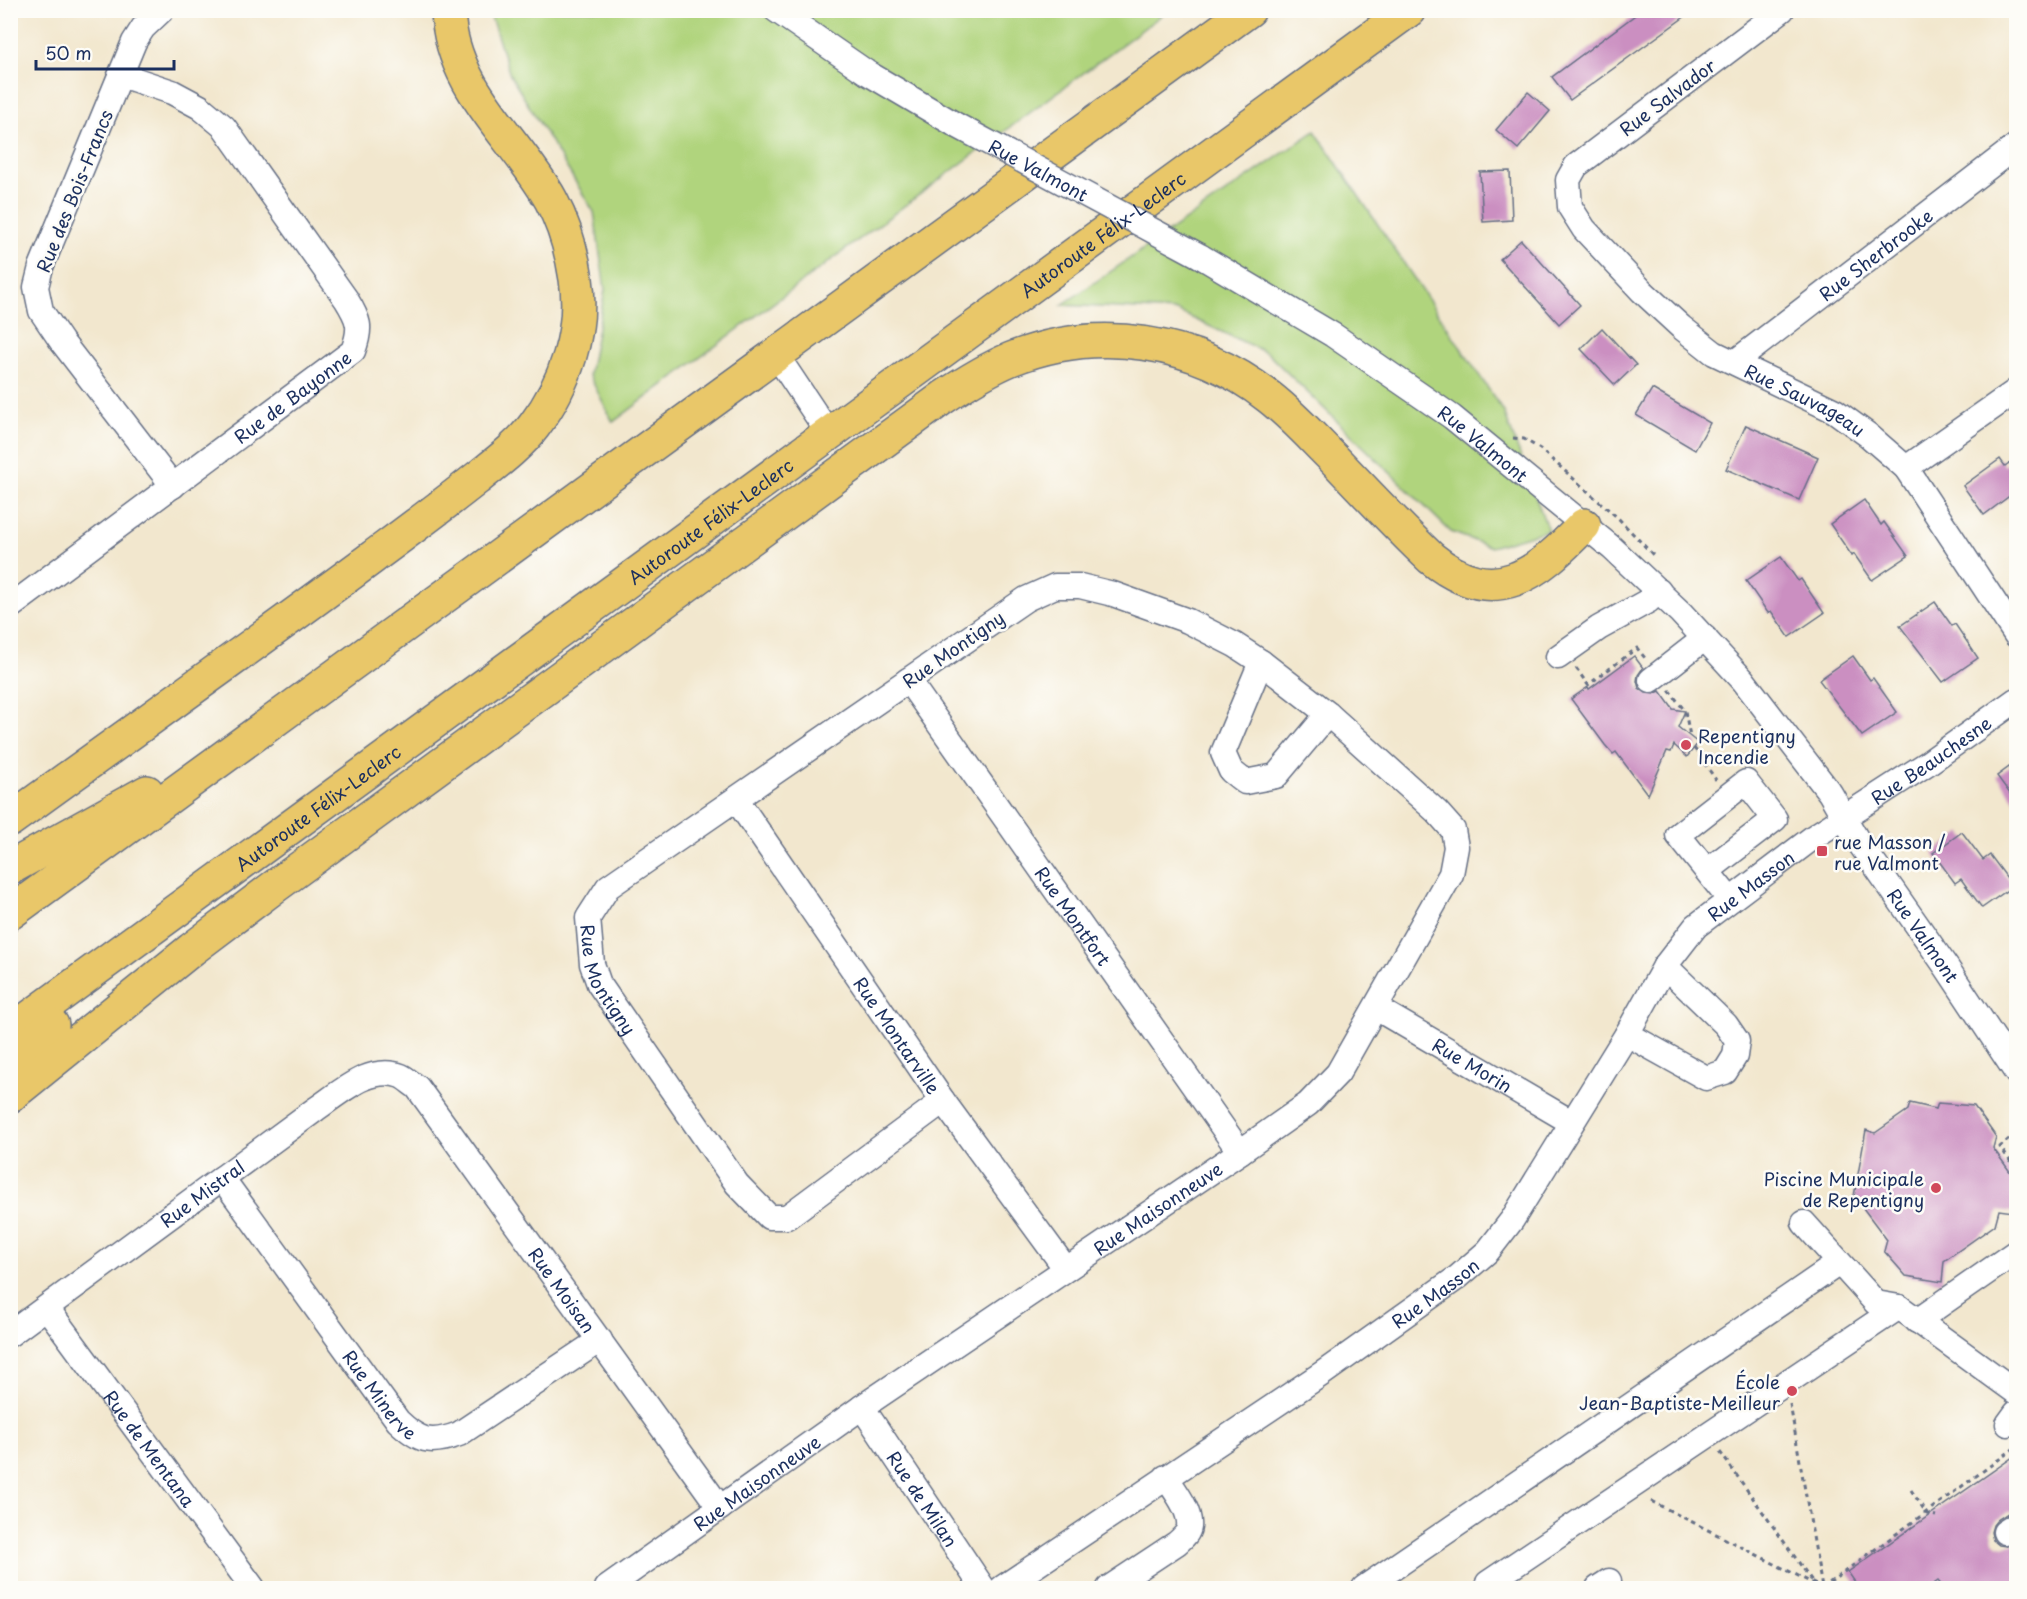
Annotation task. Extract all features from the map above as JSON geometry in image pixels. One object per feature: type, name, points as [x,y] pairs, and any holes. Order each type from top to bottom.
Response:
[{"type":"highway","points":[[10,820],[331,588],[470,483],[521,441],[552,399],[568,363],[576,322],[577,282],[569,243],[550,199],[486,110],[466,77],[451,34],[448,10]]},
{"type":"highway","points":[[10,913],[1249,10]]},
{"type":"highway","name":"Autoroute Félix-Leclerc","points":[[10,1032],[1409,10]]},
{"type":"highway","points":[[10,1096],[192,949],[537,694],[944,397],[993,367],[1028,353],[1077,342],[1098,340],[1137,342],[1185,351],[1230,371],[1256,387],[1284,410],[1431,558],[1447,570],[1469,580],[1499,582],[1521,577],[1550,559],[1584,525]]},
{"type":"highway","points":[[10,868],[255,735]]},
{"type":"highway","points":[[10,1061],[213,883]]},
{"type":"street","name":"Rue des Bois-Francs","points":[[162,10],[143,28],[134,42],[41,267],[36,287],[41,311],[62,342],[173,486]]},
{"type":"street","name":"Rue Valmont","points":[[776,10],[866,72],[956,125],[1200,256],[1303,316],[1408,385],[1505,458],[1612,548],[1706,638],[1787,736],[1830,793],[1856,838],[2016,1072]]},
{"type":"street","name":"Rue Salvador","points":[[1568,194],[1568,180],[1576,166],[1782,10]]},
{"type":"street","name":"Rue de Bayonne","points":[[10,607],[353,351],[359,336],[358,319],[224,127],[200,106],[172,93],[121,75]]},
{"type":"street","name":"Rue Sherbrooke","points":[[1735,362],[2016,146]]},
{"type":"street","name":"Rue Sauvageau","points":[[1568,194],[1570,207],[1584,229],[1642,291],[1681,327],[1714,352],[1797,394],[1821,402],[1847,418],[1906,468],[2016,635]]},
{"type":"street","points":[[777,356],[829,434]]},
{"type":"street","points":[[1906,468],[2016,391]]},
{"type":"street","name":"Rue Maisonneuve","points":[[607,1588],[862,1407],[1308,1104],[1338,1073],[1450,874],[1456,847],[1454,830],[1328,714],[1235,645],[1188,621],[1113,594],[1080,586],[1055,586],[1026,599]]},
{"type":"street","points":[[1558,657],[1599,628],[1648,602],[1659,591]]},
{"type":"street","name":"Rue Montigny","points":[[943,1101],[787,1217],[769,1217],[737,1184],[599,984],[592,964],[588,918],[608,887],[1026,599]]},
{"type":"street","points":[[1651,680],[1706,638]]},
{"type":"street","points":[[1260,662],[1223,753],[1231,771],[1245,782],[1276,776],[1328,714]]},
{"type":"street","name":"Rue Montfort","points":[[908,680],[1240,1152]]},
{"type":"street","name":"Rue Beauchesne","points":[[1844,817],[1928,763],[2016,699]]},
{"type":"street","name":"Rue Montarville","points":[[736,799],[943,1101],[1066,1269]]},
{"type":"street","name":"Rue Masson","points":[[1017,1585],[1166,1477],[1323,1373],[1458,1277],[1488,1251],[1512,1220],[1627,1034],[1665,966],[1696,927],[1815,836],[1844,817]]},
{"type":"street","points":[[1707,872],[1730,900]]},
{"type":"street","points":[[1627,1034],[1706,1078],[1725,1072],[1735,1056],[1737,1041],[1726,1025],[1665,966]]},
{"type":"street","name":"Rue Morin","points":[[1376,1008],[1571,1122]]},
{"type":"street","name":"Rue Mistral","points":[[10,1334],[362,1078],[383,1073],[402,1076]]},
{"type":"street","name":"Rue Moisan","points":[[402,1076],[417,1087],[720,1508]]},
{"type":"street","name":"Rue Minerve","points":[[222,1178],[398,1421],[413,1435],[428,1441],[443,1440],[459,1434],[600,1340]]},
{"type":"street","points":[[1804,1223],[1876,1303],[1908,1314],[2016,1392]]},
{"type":"street","points":[[1488,1583],[1908,1314],[2016,1252]]},
{"type":"street","points":[[1364,1588],[1839,1263]]},
{"type":"street","name":"Rue de Mentana","points":[[47,1308],[253,1588]]},
{"type":"street","name":"Rue de Milan","points":[[862,1407],[983,1588]]},
{"type":"street","points":[[1109,1588],[1177,1543],[1186,1534],[1189,1526],[1188,1514],[1166,1477]]},
{"type":"path","points":[[1579,673],[1588,685],[1630,653]]},
{"type":"path","points":[[1675,699],[1685,711],[1690,736]]},
{"type":"path","points":[[1694,748],[1714,778]]},
{"type":"path","points":[[2016,1133],[2000,1147],[2016,1169]]},
{"type":"path","points":[[1790,1403],[1822,1588]]},
{"type":"path","points":[[1822,1588],[2016,1448]]},
{"type":"path","points":[[1720,1452],[1817,1588]]},
{"type":"path","points":[[1911,1490],[1927,1514],[1936,1516]]},
{"type":"path","points":[[1651,1501],[1822,1588]]},
{"type":"green space","points":[[490,10],[1167,11],[613,422],[589,375],[605,290],[594,212],[510,75]]},
{"type":"green space","points":[[1315,131],[1504,412],[1548,530],[1491,547],[1451,532],[1267,353],[1177,311],[1062,305]]},
{"type":"building","points":[[1642,10],[1694,10],[1570,100],[1552,77]]},
{"type":"building","points":[[1528,92],[1550,111],[1518,149],[1496,130]]},
{"type":"building","points":[[1510,171],[1512,220],[1483,222],[1480,172]]},
{"type":"building","points":[[1521,240],[1580,305],[1559,324],[1500,259]]},
{"type":"building","points":[[1602,328],[1636,365],[1615,385],[1581,349]]},
{"type":"building","points":[[1652,389],[1710,423],[1695,450],[1636,415]]},
{"type":"building","points":[[1746,425],[1818,457],[1799,500],[1726,469]]},
{"type":"building","points":[[2016,458],[2016,491],[1984,515],[1963,486],[2000,459],[2005,466]]},
{"type":"building","points":[[1864,500],[1881,525],[1884,522],[1908,556],[1872,580],[1830,524]]},
{"type":"building","points":[[1781,557],[1798,581],[1801,579],[1824,613],[1789,637],[1771,611],[1768,613],[1746,581]]},
{"type":"building","points":[[1935,602],[1952,626],[1955,624],[1978,658],[1943,682],[1900,626]]},
{"type":"building","points":[[1634,656],[1643,668],[1638,675],[1639,688],[1646,693],[1654,694],[1660,691],[1673,709],[1685,711],[1678,727],[1698,743],[1687,757],[1674,745],[1671,752],[1667,751],[1648,795],[1616,752],[1613,754],[1605,745],[1571,699],[1588,687],[1589,689]]},
{"type":"building","points":[[1853,656],[1870,680],[1873,678],[1897,712],[1862,736],[1819,680]]},
{"type":"building","points":[[2016,762],[2016,802],[1997,776]]},
{"type":"building","points":[[1962,832],[1983,860],[1990,855],[2013,886],[1982,908],[1961,879],[1955,883],[1933,853]]},
{"type":"building","name":"Piscine Municipale de Repentigny","points":[[1910,1103],[1936,1109],[1938,1103],[1974,1106],[1996,1137],[1993,1148],[2016,1180],[2016,1203],[2013,1212],[1999,1210],[1995,1225],[1944,1261],[1942,1282],[1906,1276],[1884,1251],[1887,1240],[1854,1196],[1866,1130],[1875,1133],[1908,1110]]},
{"type":"building","points":[[2016,1455],[2016,1511],[1997,1520],[1991,1532],[1993,1540],[1999,1545],[2006,1546],[2016,1542],[2016,1588],[1944,1588],[1938,1581],[1928,1588],[1859,1588],[1848,1572]]},
{"type":"place","name":"Repentigny Incendie","points":[[1686,745]]},
{"type":"place","name":"rue Masson / rue Valmont","points":[[1822,851]]},
{"type":"place","name":"Piscine Municipale de Repentigny","points":[[1936,1188]]},
{"type":"place","name":"École Jean-Baptiste-Meilleur","points":[[1792,1391]]}]
